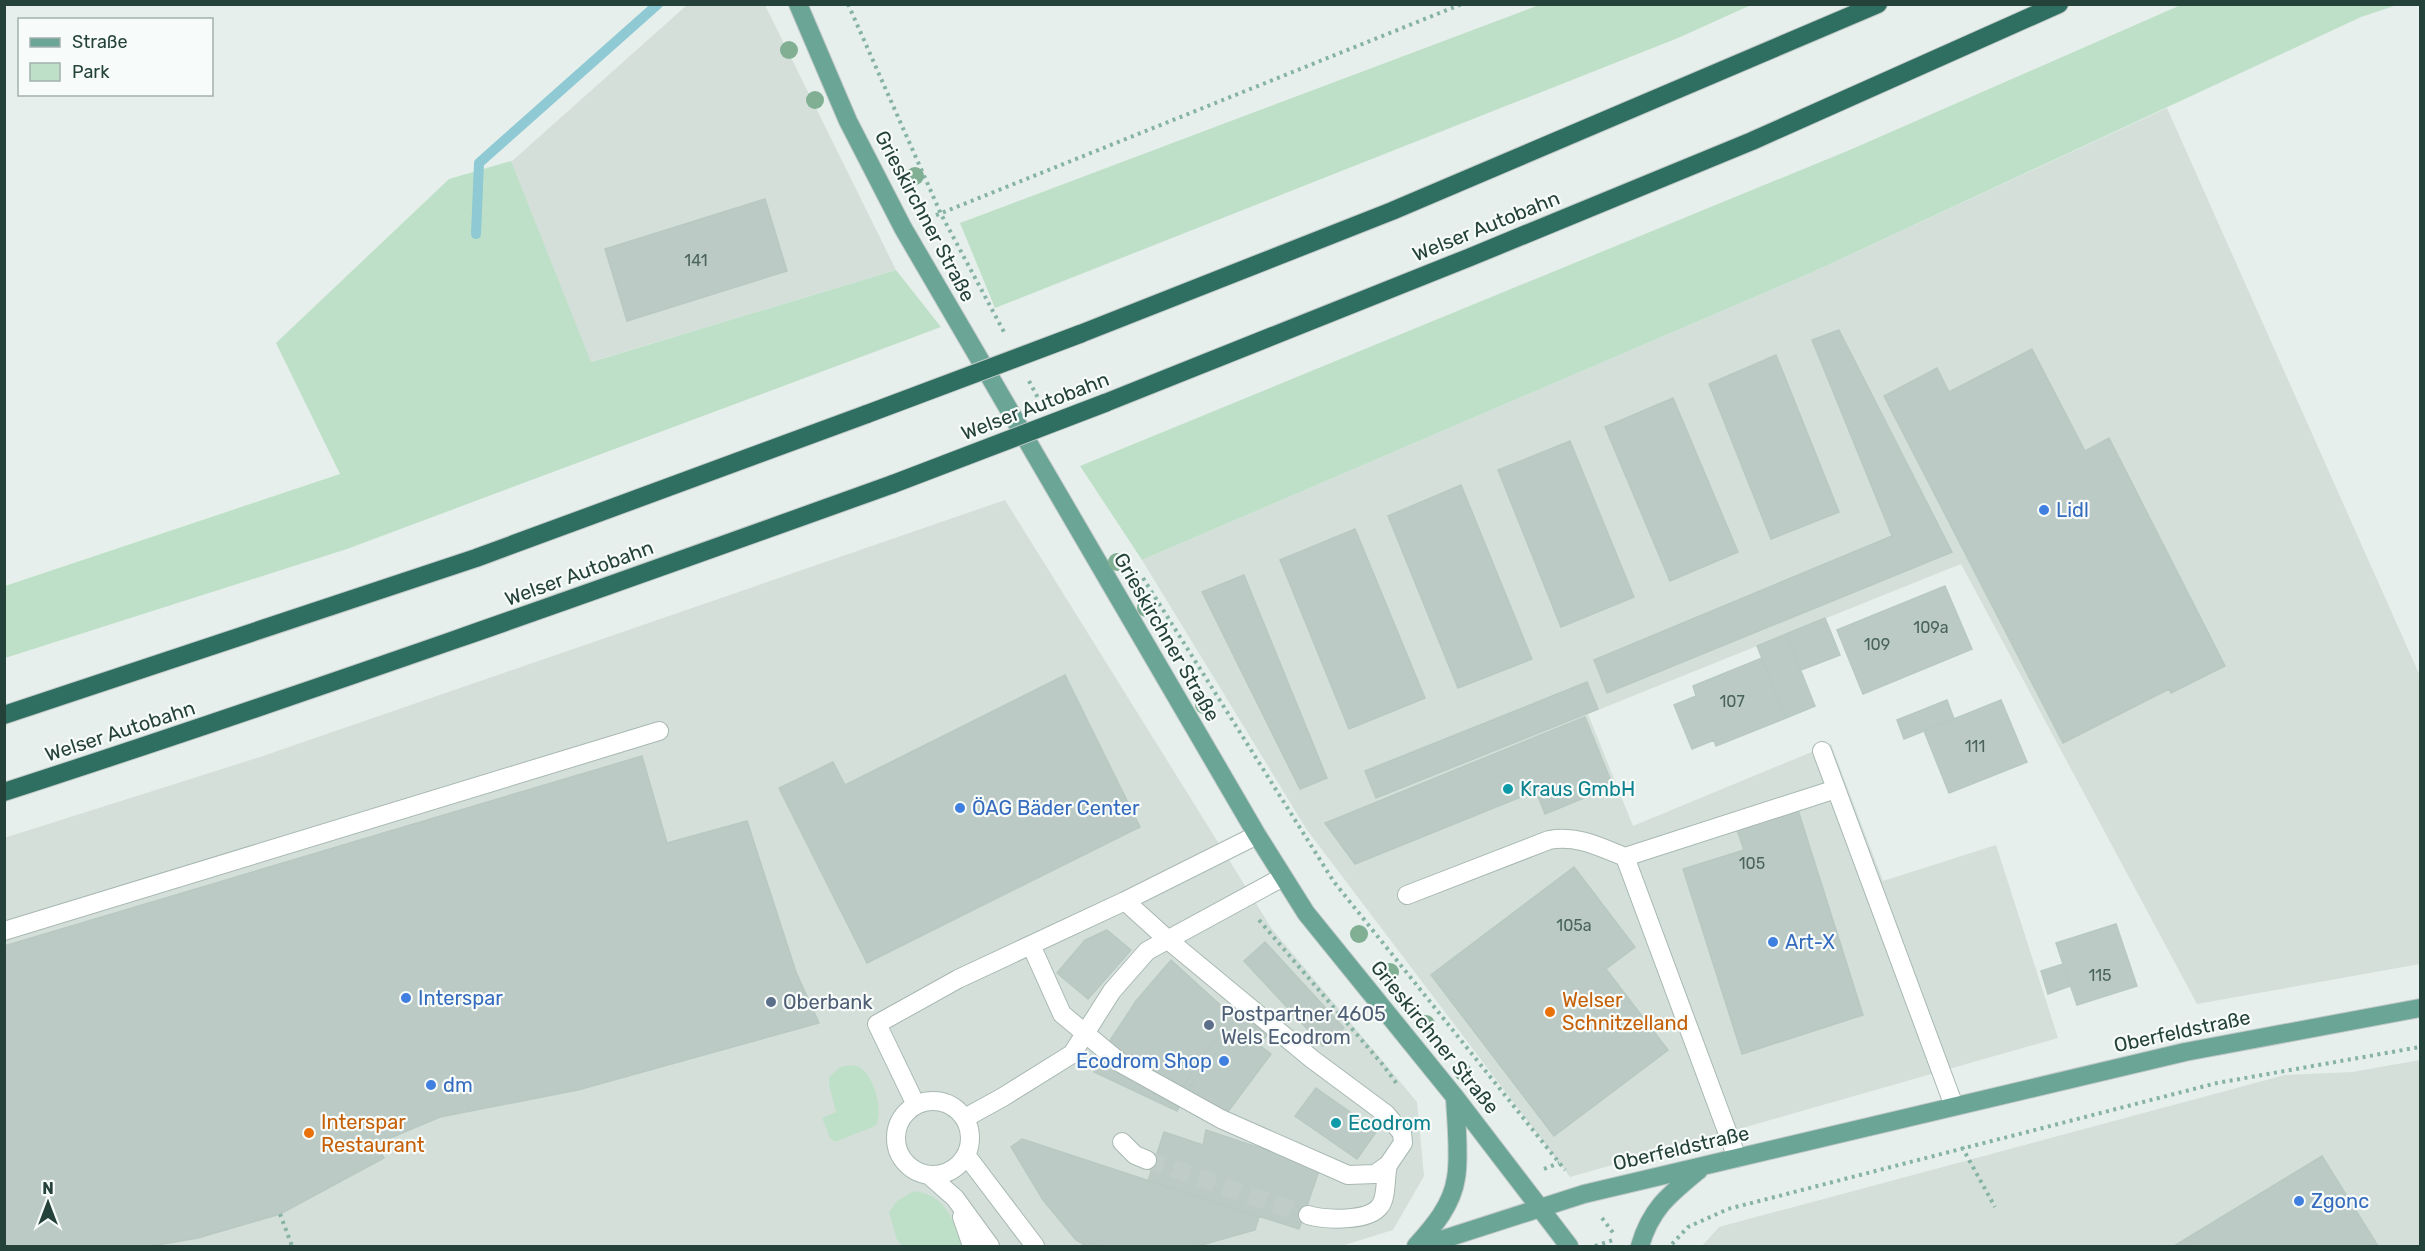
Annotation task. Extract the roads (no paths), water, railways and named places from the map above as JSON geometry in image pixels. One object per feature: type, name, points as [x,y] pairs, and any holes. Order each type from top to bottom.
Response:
[{"type":"highway","points":[[4,715],[476,558],[1080,334],[1392,211],[1878,4]]},
{"type":"highway","name":"Welser Autobahn","points":[[4,792],[221,722],[513,621],[893,484],[1105,403],[1468,258],[1752,141],[2059,4]]},
{"type":"main road","name":"Grieskirchner Straße","points":[[798,4],[848,121],[903,228],[1283,877],[1306,913],[1455,1097],[1569,1246]]},
{"type":"main road","name":"Oberfeldstraße","points":[[1422,1246],[1584,1194],[2185,1052],[2421,1008]]},
{"type":"main road","points":[[1416,1246],[1436,1223],[1451,1196],[1457,1176],[1455,1097]]},
{"type":"main road","points":[[1640,1246],[1663,1199],[1702,1166]]},
{"type":"lane","points":[[4,931],[659,730]]},
{"type":"lane","points":[[1822,751],[1954,1106]]},
{"type":"lane","points":[[1407,895],[1550,840],[1566,837],[1586,841],[1625,858],[1836,789]]},
{"type":"lane","points":[[916,1105],[877,1024],[958,980],[1125,902],[1257,835]]},
{"type":"lane","points":[[1625,858],[1737,1158]]},
{"type":"lane","points":[[965,1118],[1072,1054],[1112,991],[1147,951],[1283,877]]},
{"type":"lane","points":[[1125,902],[1312,1059],[1386,1114],[1402,1133],[1403,1143],[1388,1165],[1384,1181],[1385,1195],[1380,1207],[1365,1216],[1321,1219],[1308,1215]]},
{"type":"lane","points":[[1031,945],[1062,1014],[1122,1064],[1221,1119],[1348,1175],[1375,1174],[1388,1165]]},
{"type":"lane","points":[[938,1101],[948,1104],[965,1118],[970,1130],[971,1143],[966,1155],[952,1171],[930,1176],[918,1173],[908,1166],[898,1150],[896,1140],[901,1119],[916,1105],[938,1101]]},
{"type":"lane","points":[[1122,1142],[1135,1155],[1147,1160]]},
{"type":"lane","points":[[966,1155],[1035,1246]]},
{"type":"lane","points":[[930,1176],[955,1198],[990,1246]]},
{"type":"lane","points":[[955,1198],[972,1246]]},
{"type":"waterway","points":[[476,234],[479,163],[658,4]]},
{"type":"tunnel","points":[[1147,1160],[1308,1215]]},
{"type":"place","name":"Lidl","points":[[2044,510]]},
{"type":"place","name":"Kraus GmbH","points":[[1508,789]]},
{"type":"place","name":"ÖAG Bäder Center","points":[[960,808]]},
{"type":"place","name":"Art-X","points":[[1773,942]]},
{"type":"place","name":"Interspar","points":[[406,998]]},
{"type":"place","name":"Oberbank","points":[[771,1002]]},
{"type":"place","name":"Welser Schnitzelland","points":[[1550,1012]]},
{"type":"place","name":"Postpartner 4605 Wels Ecodrom","points":[[1209,1025]]},
{"type":"place","name":"Ecodrom Shop","points":[[1224,1061]]},
{"type":"place","name":"dm","points":[[431,1085]]},
{"type":"place","name":"Ecodrom","points":[[1336,1123]]},
{"type":"place","name":"Interspar Restaurant","points":[[309,1133]]},
{"type":"place","name":"Zgonc","points":[[2299,1201]]}]
